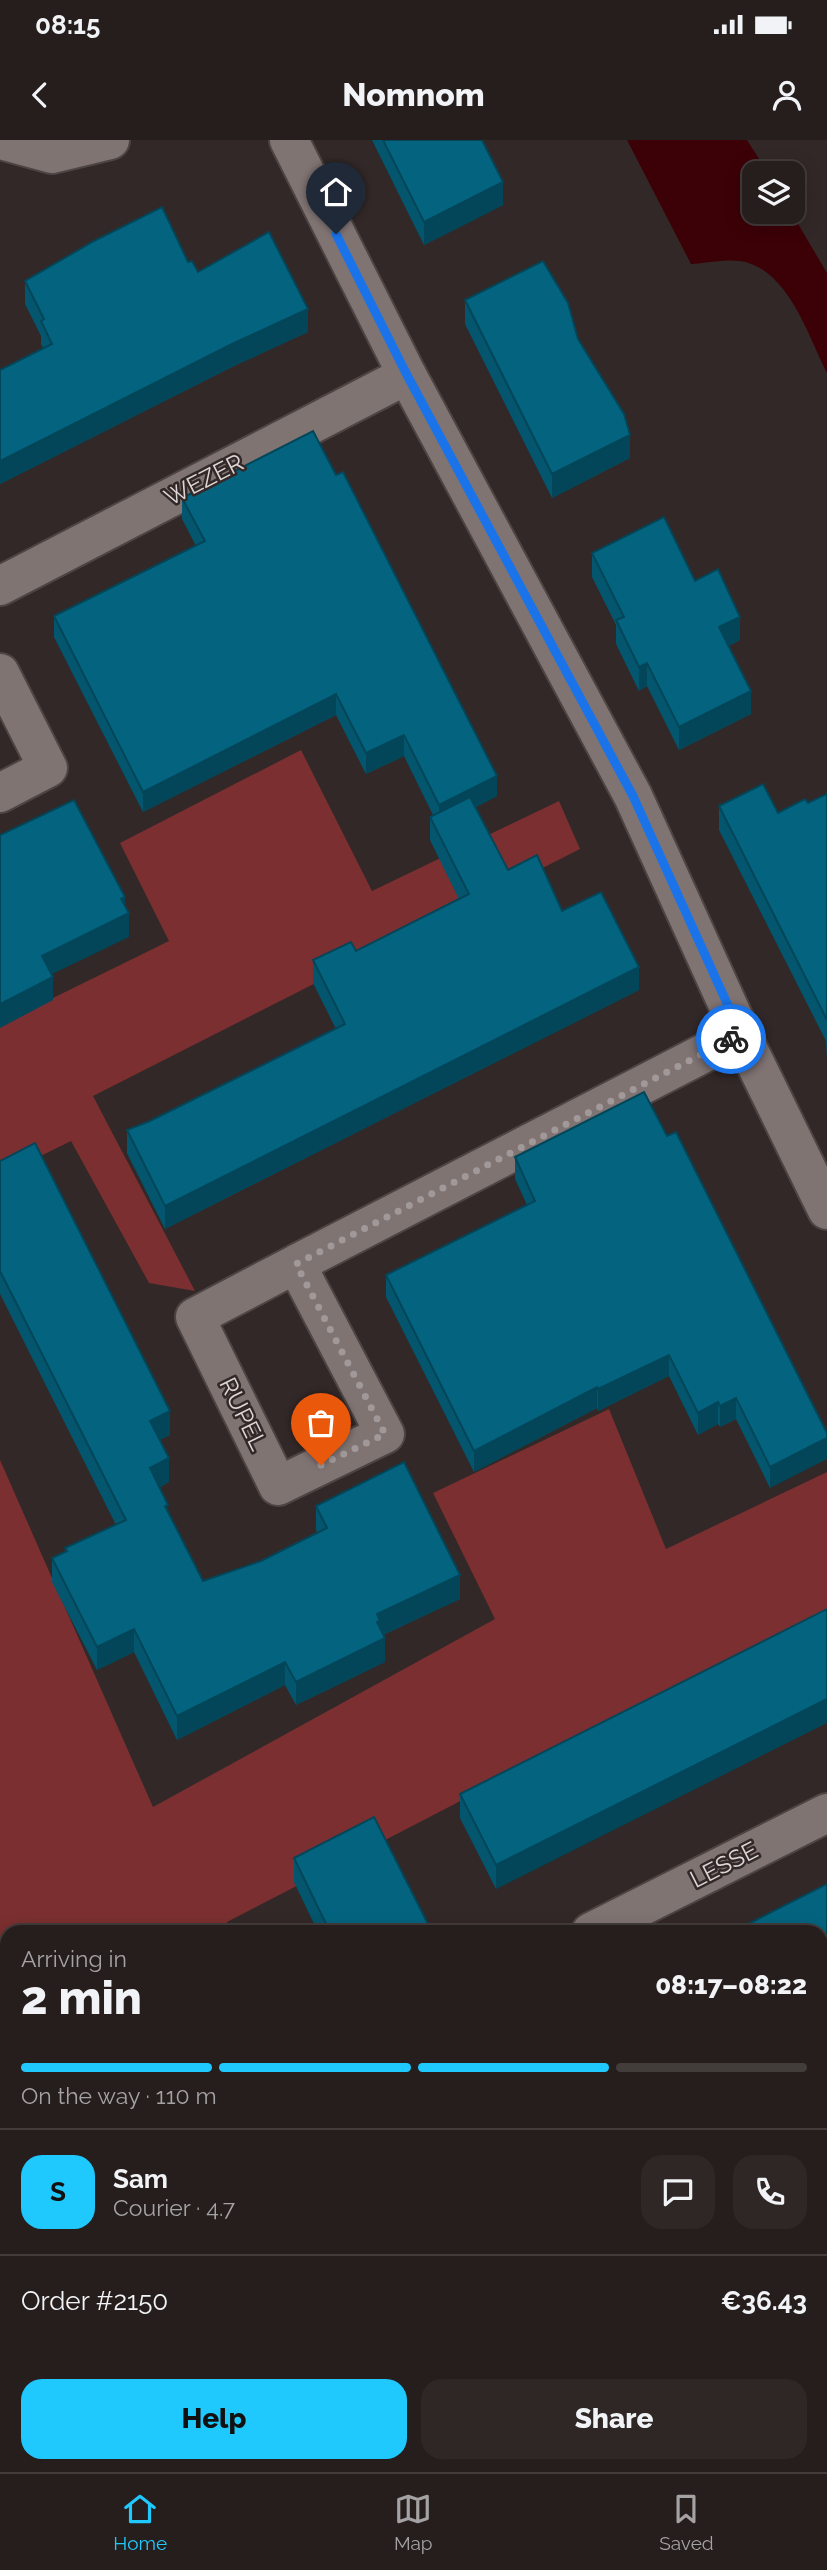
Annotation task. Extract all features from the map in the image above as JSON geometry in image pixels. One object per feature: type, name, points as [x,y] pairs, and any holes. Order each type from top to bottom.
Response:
[{"type":"street","points":[[1,140],[52,154],[110,140]]},
{"type":"street","points":[[289,140],[407,375],[633,796],[741,1034],[827,1210]]},
{"type":"street","name":"WEZER","points":[[0,586],[407,375]]},
{"type":"street","points":[[0,673],[48,768],[0,793]]},
{"type":"street","name":"RUPEL","points":[[296,1264],[385,1434],[278,1486],[195,1317],[296,1264],[741,1034]]},
{"type":"street","name":"LESSE","points":[[617,1925],[827,1813]]},
{"type":"shaded area","points":[[627,140],[747,140],[760,161],[742,161],[742,224],[798,224],[827,273],[827,373],[804,323],[784,290],[771,276],[757,266],[740,261],[691,264]]},
{"type":"shaded area","points":[[301,750],[372,891],[559,801],[580,849],[93,1096],[195,1291],[149,1283],[71,1141],[0,1176],[0,1024],[169,941],[120,843]]},
{"type":"shaded area","points":[[609,1409],[666,1549],[827,1472],[827,1611],[227,1922],[228,1925],[0,1925],[0,1460],[153,1807],[495,1619],[433,1493]]},
{"type":"building","points":[[383,140],[482,140],[503,182],[424,222]]},
{"type":"building","points":[[162,207],[188,262],[192,261],[198,272],[269,232],[308,309],[234,343],[0,461],[0,370],[52,344],[41,321],[44,319],[25,281],[94,241]]},
{"type":"building","points":[[543,261],[568,303],[578,339],[624,414],[630,435],[552,474],[465,300]]},
{"type":"building","points":[[313,431],[336,475],[343,472],[497,776],[439,805],[404,735],[366,753],[336,694],[143,792],[54,616],[205,541],[182,498]]},
{"type":"building","points":[[664,517],[695,581],[718,569],[740,617],[719,627],[751,691],[679,727],[647,663],[639,667],[616,620],[624,617],[592,553]]},
{"type":"building","points":[[763,784],[778,813],[805,799],[808,803],[827,794],[827,1020],[719,806]]},
{"type":"building","points":[[470,797],[508,870],[537,855],[562,911],[601,892],[639,967],[165,1206],[127,1130],[345,1024],[313,960],[351,942],[356,951],[469,894],[430,817]]},
{"type":"building","points":[[74,800],[125,897],[121,899],[129,913],[42,956],[53,977],[0,1004],[0,835]]},
{"type":"building","points":[[644,1092],[667,1136],[676,1132],[827,1433],[827,1438],[770,1467],[736,1398],[720,1406],[718,1402],[698,1413],[669,1355],[598,1389],[597,1387],[474,1451],[386,1275],[535,1201],[515,1157]]},
{"type":"building","points":[[35,1143],[170,1411],[150,1421],[169,1458],[150,1468],[168,1505],[165,1506],[203,1581],[261,1561],[327,1528],[316,1506],[404,1462],[460,1575],[377,1614],[380,1621],[377,1622],[385,1638],[296,1682],[285,1662],[177,1716],[134,1629],[97,1647],[52,1558],[67,1551],[65,1548],[126,1520],[0,1271],[0,1161]]},
{"type":"building","points":[[827,1609],[827,1699],[496,1865],[460,1794]]},
{"type":"building","points":[[374,1817],[428,1925],[327,1925],[294,1858]]},
{"type":"building","points":[[827,1884],[827,1925],[746,1925]]},
{"type":"way so far","points":[[321,1465],[385,1434],[296,1264],[731,1039]]},
{"type":"route","points":[[336,234],[407,375],[633,796],[741,1034],[731,1039]]}]
